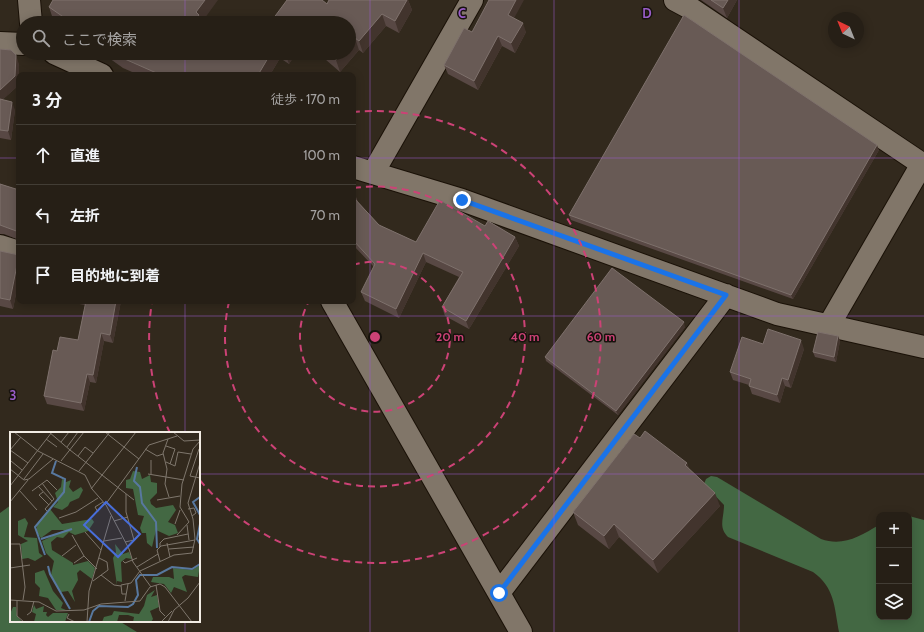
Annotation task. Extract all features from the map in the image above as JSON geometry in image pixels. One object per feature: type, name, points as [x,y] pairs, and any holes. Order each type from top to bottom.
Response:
[{"type":"street","points":[[29,0],[30,16]]},
{"type":"street","points":[[472,0],[363,170],[462,200],[777,314],[924,347]]},
{"type":"street","points":[[674,0],[690,8],[922,164],[830,325]]},
{"type":"street","points":[[0,43],[16,44]]},
{"type":"street","points":[[69,60],[95,72]]},
{"type":"street","points":[[0,246],[16,251]]},
{"type":"street","points":[[499,593],[726,295]]},
{"type":"street","points":[[334,304],[522,632]]},
{"type":"green space","points":[[711,476],[717,477],[821,539],[837,542],[844,541],[865,533],[876,527],[876,620],[912,620],[912,517],[924,520],[924,632],[839,632],[832,598],[826,584],[813,572],[728,537],[722,526],[724,505],[704,484],[706,479]]},
{"type":"green space","points":[[10,506],[10,622],[121,622],[137,632],[0,632],[0,513]]},
{"type":"building","points":[[53,0],[205,0],[196,12],[198,16],[62,16],[49,7]]},
{"type":"building","points":[[287,0],[322,0],[327,4],[329,0],[407,0],[395,21],[382,14],[359,41],[356,39],[356,16],[275,16]]},
{"type":"building","points":[[489,0],[516,0],[508,15],[523,23],[511,43],[498,36],[474,81],[444,65],[464,28],[472,32]]},
{"type":"building","points":[[711,0],[728,0],[723,8]]},
{"type":"building","points":[[684,15],[877,145],[791,295],[569,215]]},
{"type":"building","points":[[0,49],[11,50],[16,55],[15,76],[0,90]]},
{"type":"building","points":[[127,60],[267,60],[260,72],[154,72]]},
{"type":"building","points":[[0,99],[12,102],[8,131],[0,130]]},
{"type":"building","points":[[0,184],[16,189],[16,231],[0,225]]},
{"type":"building","points":[[356,200],[379,225],[416,242],[440,200],[485,226],[488,221],[515,237],[466,321],[442,307],[463,272],[423,253],[396,309],[361,292],[375,264],[356,243]]},
{"type":"building","points":[[0,251],[16,254],[16,270],[10,300],[0,298]]},
{"type":"building","points":[[612,268],[684,322],[616,411],[545,357]]},
{"type":"building","points":[[85,304],[115,304],[110,335],[101,333],[93,375],[87,374],[81,403],[44,396],[53,350],[57,351],[60,337],[78,340]]},
{"type":"building","points":[[768,329],[801,340],[788,380],[782,378],[777,395],[749,386],[751,379],[730,372],[742,337],[763,344]]},
{"type":"building","points":[[818,332],[838,336],[834,357],[813,352]]},
{"type":"building","points":[[645,431],[687,463],[685,465],[715,493],[653,560],[614,524],[604,536],[573,512],[634,434],[640,438]]},
{"type":"route","points":[[462,200],[726,295],[499,593]]}]
